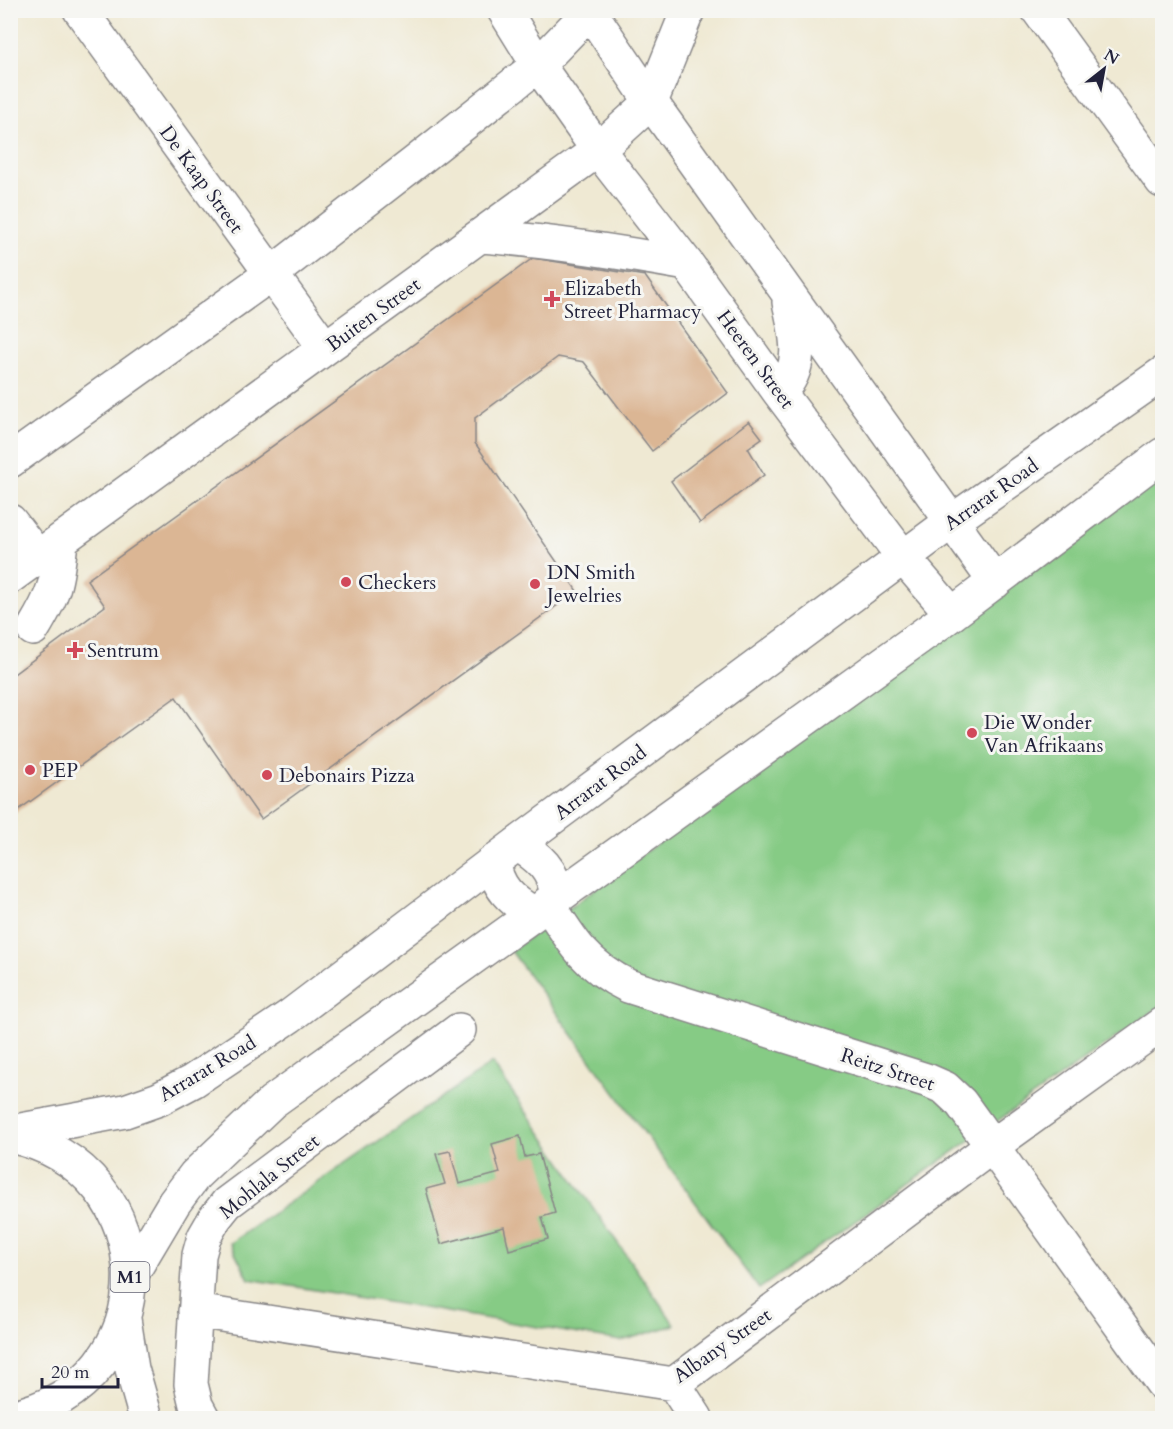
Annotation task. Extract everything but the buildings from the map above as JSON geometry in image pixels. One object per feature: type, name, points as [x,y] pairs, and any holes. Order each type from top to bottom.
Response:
[{"type":"street","name":"De Kaap Street","points":[[80,10],[325,348]]},
{"type":"street","name":"Heeren Street","points":[[504,10],[538,65],[598,150],[687,264],[779,392],[903,557],[952,614]]},
{"type":"street","name":"Buiten Street","points":[[10,578],[598,150],[651,102],[688,10]]},
{"type":"street","points":[[1038,10],[1162,181]]},
{"type":"street","points":[[10,461],[271,274],[538,65],[590,11],[651,102],[995,582]]},
{"type":"street","points":[[482,236],[528,239],[687,264]]},
{"type":"street","points":[[779,392],[792,375],[797,352],[787,291]]},
{"type":"street","name":"Arrarat Road","points":[[10,1134],[125,1111],[159,1100],[193,1081],[290,1016],[903,557],[1162,374]]},
{"type":"street","points":[[130,1276],[174,1203],[195,1175],[272,1102],[952,614],[1162,455]]},
{"type":"street","points":[[10,521],[49,549],[58,579],[50,602],[33,629]]},
{"type":"street","points":[[506,853],[540,859],[547,867],[553,877],[546,904],[522,907],[506,892],[495,875],[506,853]]},
{"type":"street","name":"Reitz Street","points":[[546,904],[572,941],[598,969],[611,978],[645,993],[929,1081],[945,1088],[961,1103],[1162,1383]]},
{"type":"street","name":"Albany Street","points":[[195,1311],[674,1384],[991,1147],[1162,1024]]},
{"type":"street","name":"Mohlala Street","points":[[203,1419],[196,1405],[191,1384],[195,1311],[199,1255],[204,1237],[215,1218],[227,1203],[459,1030]]},
{"type":"street","name":"M1","points":[[10,1134],[57,1152],[81,1169],[102,1192],[117,1218],[126,1246],[130,1276],[123,1319],[106,1356],[79,1386],[63,1398],[45,1407],[10,1417]]},
{"type":"street","name":"M1","points":[[123,1319],[132,1369],[146,1419]]},
{"type":"street","points":[[674,1384],[696,1419]]},
{"type":"green space","points":[[1162,472],[1162,1005],[759,1289],[511,951]]},
{"type":"green space","points":[[492,1063],[675,1325],[621,1341],[249,1279],[230,1243]]},
{"type":"place","name":"Elizabeth Street Pharmacy","points":[[552,299]]},
{"type":"place","name":"Checkers","points":[[346,582]]},
{"type":"place","name":"DN Smith Jewelries","points":[[535,584]]},
{"type":"place","name":"Sentrum","points":[[75,650]]},
{"type":"place","name":"Die Wonder Van Afrikaans","points":[[972,733]]},
{"type":"place","name":"PEP","points":[[30,770]]},
{"type":"place","name":"Debonairs Pizza","points":[[267,775]]}]
